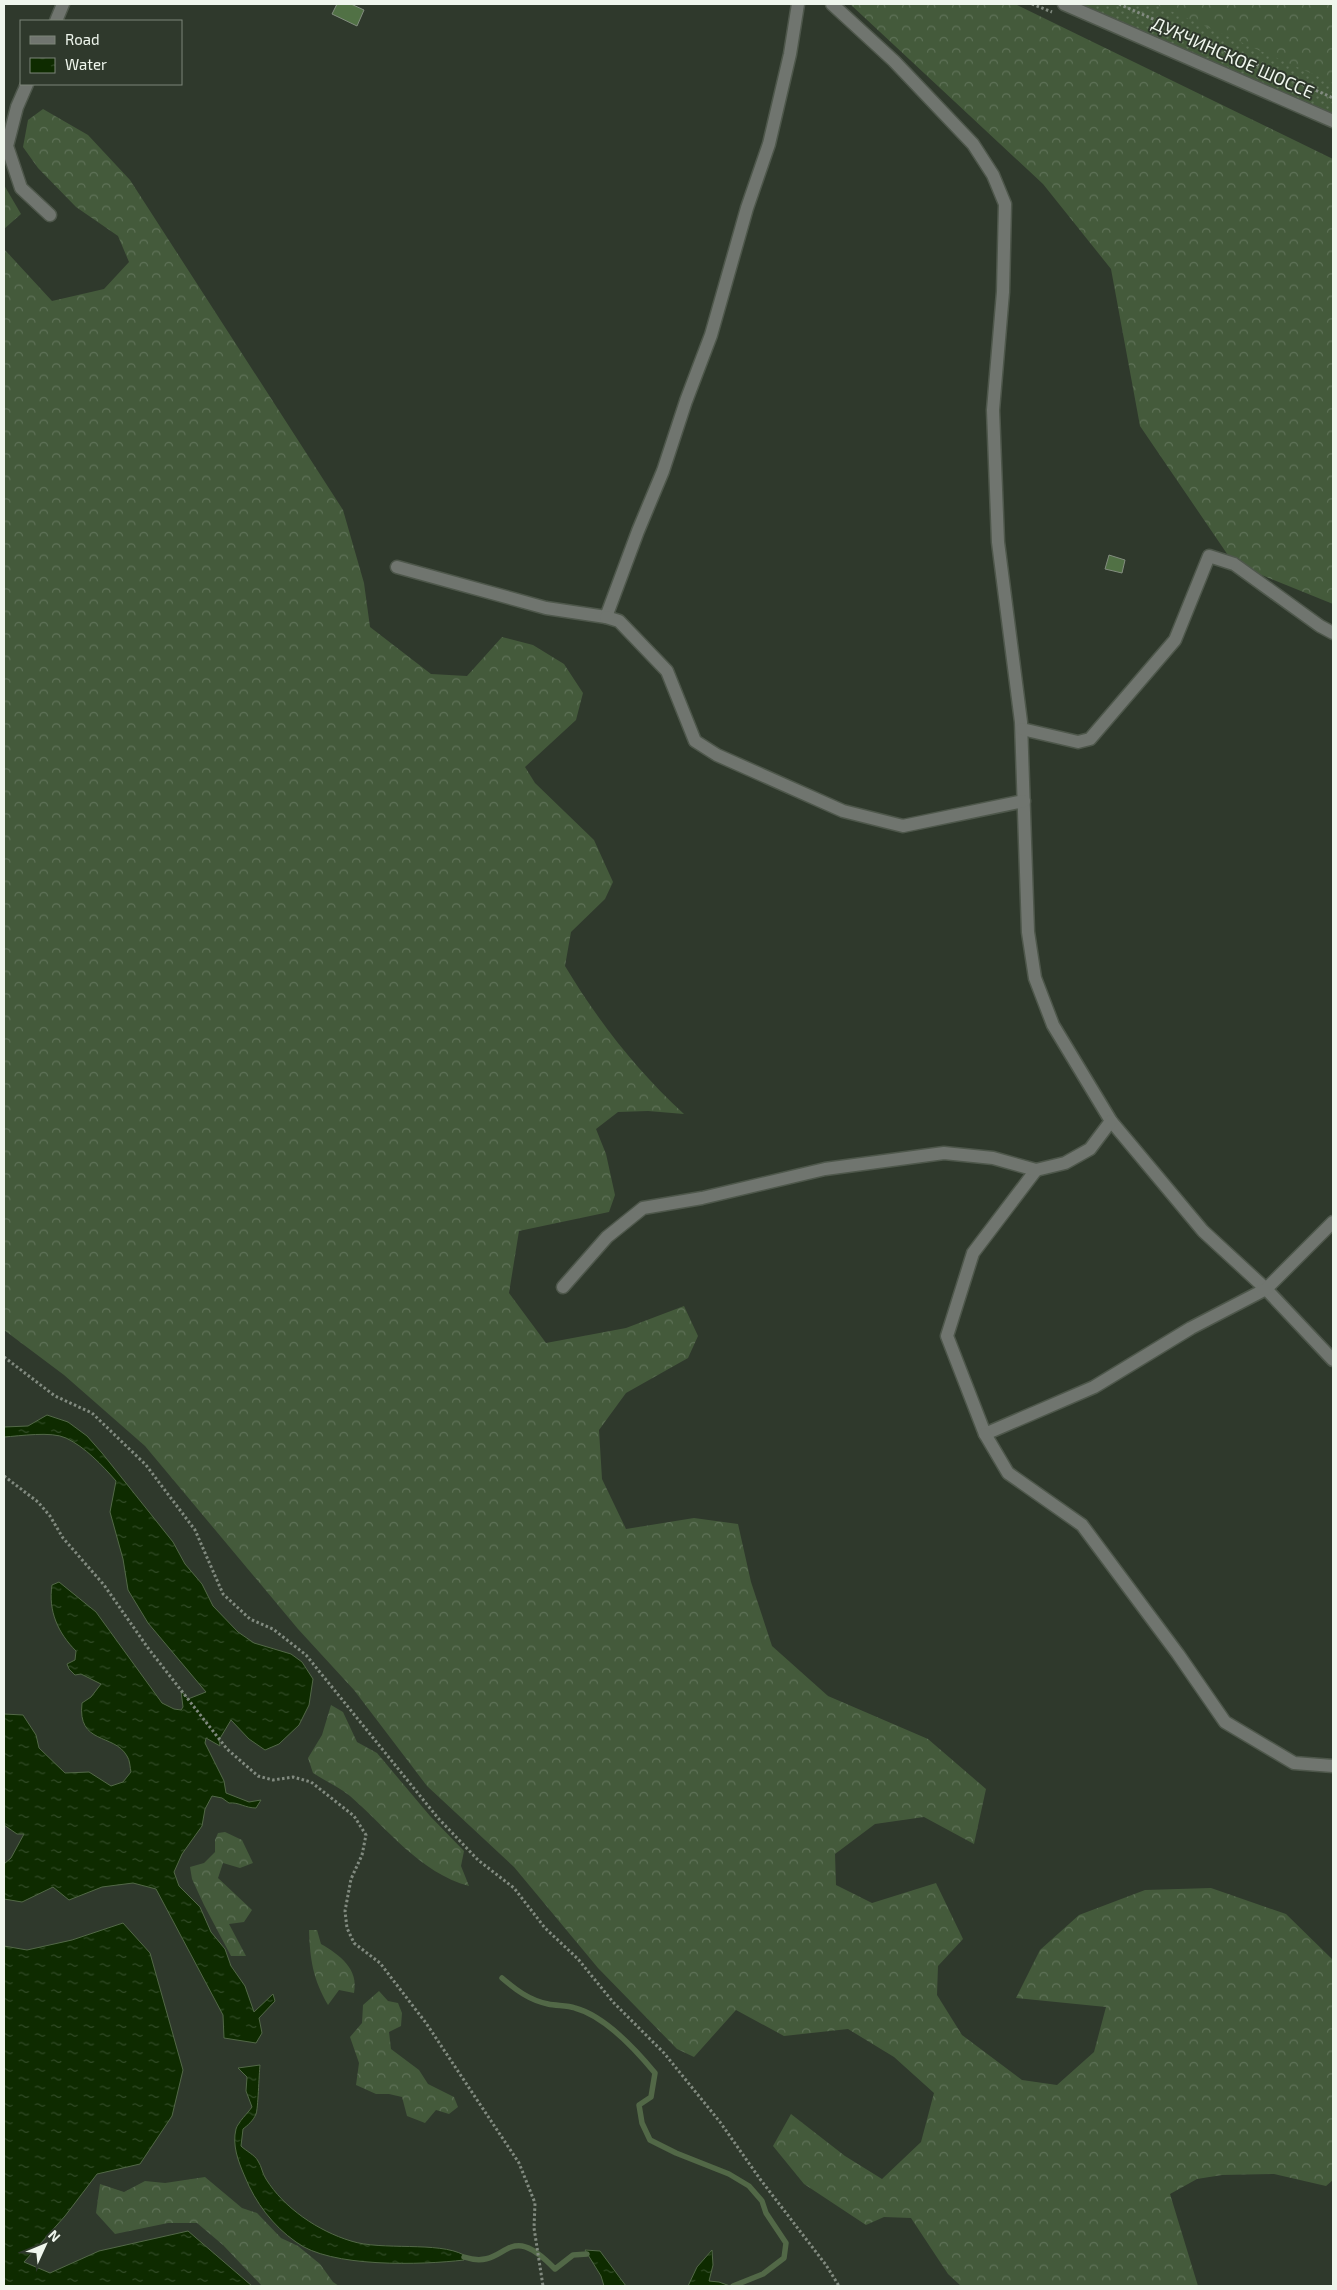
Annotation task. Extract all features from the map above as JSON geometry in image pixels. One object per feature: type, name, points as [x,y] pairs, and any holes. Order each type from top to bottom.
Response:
[{"type":"street","points":[[56,20],[64,4]]},
{"type":"street","points":[[606,617],[663,471],[686,401],[711,335],[746,208],[769,144],[790,54],[798,4]]},
{"type":"street","points":[[832,4],[894,60],[973,144],[993,175],[1005,204],[1003,292],[993,410],[998,542],[1022,729],[1028,932],[1035,978],[1053,1025],[1111,1122],[1203,1231],[1266,1289],[1333,1360]]},
{"type":"street","name":"ДУКЧИНСКОЕ ШОССЕ","points":[[1064,4],[1333,121]]},
{"type":"street","points":[[27,85],[17,106],[7,146],[21,188],[50,215]]},
{"type":"street","points":[[1022,729],[1078,742],[1090,739],[1175,640],[1209,556],[1234,564],[1320,626],[1333,633]]},
{"type":"street","points":[[397,567],[546,608],[606,617],[619,621],[668,671],[695,741],[717,756],[843,811],[903,826],[1024,801]]},
{"type":"street","points":[[562,1287],[607,1237],[643,1208],[702,1198],[825,1169],[944,1153],[992,1158],[1036,1170],[1066,1163],[1090,1149],[1111,1122]]},
{"type":"street","points":[[1036,1170],[973,1253],[946,1336],[985,1434],[1008,1474],[1082,1525],[1178,1654],[1225,1722],[1294,1763],[1333,1766]]},
{"type":"street","points":[[985,1434],[1094,1387],[1191,1328],[1266,1289],[1333,1222]]},
{"type":"path","points":[[1120,4],[1333,98]]},
{"type":"path","points":[[4,1357],[55,1396],[92,1413],[146,1465],[195,1530],[223,1594],[250,1618],[273,1628],[306,1655],[438,1818],[478,1860],[514,1888],[544,1928],[578,1959],[613,2002],[664,2053],[720,2122],[760,2179],[826,2265],[839,2286]]},
{"type":"path","points":[[4,1476],[38,1502],[50,1516],[63,1538],[104,1585],[148,1648],[219,1740],[244,1766],[258,1776],[273,1780],[293,1777],[311,1782],[354,1816],[366,1835],[362,1856],[352,1879],[345,1911],[348,1928],[354,1944],[380,1963],[426,2023],[519,2164],[535,2202],[534,2228],[543,2286]]},
{"type":"green space","points":[[850,4],[1015,4],[1333,159],[1333,604],[1234,564],[1140,426],[1111,269],[1043,184]]},
{"type":"green space","points":[[1064,4],[1333,4],[1333,121]]},
{"type":"green space","points":[[1155,4],[1333,4],[1333,83]]},
{"type":"green space","points":[[43,109],[88,135],[130,180],[343,510],[364,583],[370,627],[431,674],[467,676],[502,637],[533,645],[564,664],[583,693],[576,720],[525,767],[535,783],[594,840],[613,882],[605,899],[571,932],[565,966],[605,1026],[634,1063],[684,1114],[648,1111],[618,1112],[596,1129],[606,1154],[615,1195],[609,1212],[519,1231],[509,1293],[546,1343],[626,1328],[684,1306],[698,1336],[688,1358],[626,1393],[599,1430],[602,1479],[626,1529],[694,1518],[738,1524],[751,1582],[772,1646],[828,1696],[928,1739],[986,1789],[974,1844],[924,1817],[875,1824],[835,1854],[836,1885],[872,1903],[936,1883],[963,1939],[938,1966],[937,1995],[962,2035],[1022,2080],[1057,2085],[1094,2052],[1106,2007],[1016,1998],[1040,1950],[1079,1915],[1145,1890],[1211,1888],[1286,1914],[1333,1960],[1333,2180],[1326,2186],[1274,2174],[1222,2175],[1197,2179],[1170,2194],[1198,2286],[961,2286],[948,2274],[911,2218],[884,2217],[866,2225],[804,2184],[773,2146],[791,2114],[845,2156],[882,2179],[921,2142],[934,2093],[894,2057],[848,2029],[784,2036],[736,2010],[694,2057],[677,2049],[598,1968],[514,1867],[427,1786],[354,1690],[298,1629],[145,1446],[64,1375],[4,1330],[4,249],[52,301],[104,289],[129,262],[118,236],[76,207],[38,168],[23,147],[28,120]]},
{"type":"green space","points":[[4,185],[21,214],[4,229]]},
{"type":"green space","points":[[331,1705],[343,1712],[357,1742],[377,1753],[430,1816],[464,1851],[461,1866],[469,1886],[451,1880],[435,1871],[405,1848],[350,1796],[313,1773],[308,1758],[322,1735]]},
{"type":"green space","points":[[225,1832],[242,1840],[253,1863],[240,1868],[223,1863],[218,1878],[252,1910],[244,1922],[229,1924],[246,1956],[231,1956],[192,1879],[190,1867],[204,1863],[215,1852],[215,1840],[218,1833]]},
{"type":"green space","points":[[309,1930],[317,1930],[321,1944],[341,1958],[351,1970],[355,1984],[354,1993],[339,1990],[328,2005],[313,1969]]},
{"type":"green space","points":[[379,1991],[388,2001],[398,2003],[402,2013],[401,2026],[389,2032],[391,2049],[419,2070],[428,2084],[454,2097],[458,2107],[449,2114],[436,2110],[425,2123],[407,2116],[402,2097],[376,2094],[356,2085],[359,2063],[350,2037],[362,2023],[363,2005]]},
{"type":"green space","points":[[205,2177],[242,2208],[257,2213],[281,2238],[298,2246],[320,2264],[333,2282],[339,2286],[262,2286],[223,2245],[197,2223],[168,2223],[115,2234],[96,2213],[100,2184],[124,2192],[145,2181],[165,2183]]},
{"type":"water","points":[[47,1415],[68,1422],[87,1436],[102,1453],[173,1542],[185,1564],[202,1584],[213,1606],[238,1632],[254,1643],[291,1654],[302,1662],[313,1679],[309,1705],[299,1725],[279,1744],[265,1750],[249,1739],[231,1720],[219,1740],[220,1746],[206,1738],[205,1743],[224,1781],[226,1793],[249,1802],[261,1800],[256,1808],[252,1808],[229,1803],[222,1798],[212,1796],[205,1809],[202,1826],[182,1854],[174,1872],[179,1886],[200,1907],[211,1932],[225,1949],[231,1966],[245,1986],[254,2012],[273,1994],[275,2001],[259,2018],[262,2033],[256,2043],[224,2038],[223,2015],[156,1889],[133,1883],[102,1887],[69,1900],[53,1887],[22,1902],[4,1899],[4,1864],[11,1858],[24,1834],[17,1834],[4,1825],[4,1714],[23,1715],[36,1735],[39,1748],[65,1773],[89,1772],[111,1786],[123,1782],[131,1772],[128,1758],[121,1749],[98,1737],[85,1726],[82,1716],[82,1703],[91,1697],[101,1684],[81,1674],[75,1675],[69,1669],[67,1664],[75,1660],[76,1651],[59,1629],[53,1613],[52,1585],[59,1582],[96,1612],[162,1703],[181,1710],[183,1707],[181,1691],[188,1699],[206,1692],[148,1623],[128,1590],[123,1559],[110,1512],[116,1481],[86,1451],[66,1438],[44,1434],[4,1437],[4,1427],[28,1426]]},
{"type":"water","points":[[123,1923],[150,1953],[183,2070],[172,2116],[140,2164],[97,2174],[65,2216],[24,2262],[50,2273],[99,2251],[188,2231],[252,2286],[4,2286],[4,1946],[27,1950],[72,1940]]},
{"type":"water","points":[[260,2065],[257,2111],[252,2121],[243,2129],[241,2146],[257,2159],[266,2179],[282,2200],[314,2225],[351,2241],[364,2244],[440,2248],[464,2255],[464,2260],[425,2263],[377,2263],[353,2260],[311,2250],[296,2242],[280,2229],[266,2213],[249,2186],[235,2147],[237,2126],[252,2107],[246,2091],[247,2077],[238,2068]]},
{"type":"water","points":[[585,2250],[600,2251],[626,2286],[604,2286],[601,2276]]},
{"type":"water","points":[[712,2250],[713,2265],[709,2281],[730,2286],[688,2286],[697,2267]]},
{"type":"building","points":[[337,4],[351,4],[364,10],[357,26],[332,14]]},
{"type":"building","points":[[1109,555],[1125,560],[1122,573],[1105,569]]},
{"type":"waterway","points":[[502,1978],[535,2000],[548,2004],[572,2007],[586,2012],[619,2035],[655,2073],[651,2097],[639,2105],[642,2123],[650,2140],[676,2153],[729,2174],[749,2186],[762,2201],[766,2213],[786,2243],[784,2258],[763,2274],[733,2286]]},
{"type":"waterway","points":[[464,2257],[479,2260],[490,2258],[516,2246],[526,2247],[538,2254],[555,2269],[573,2255],[587,2254]]}]
